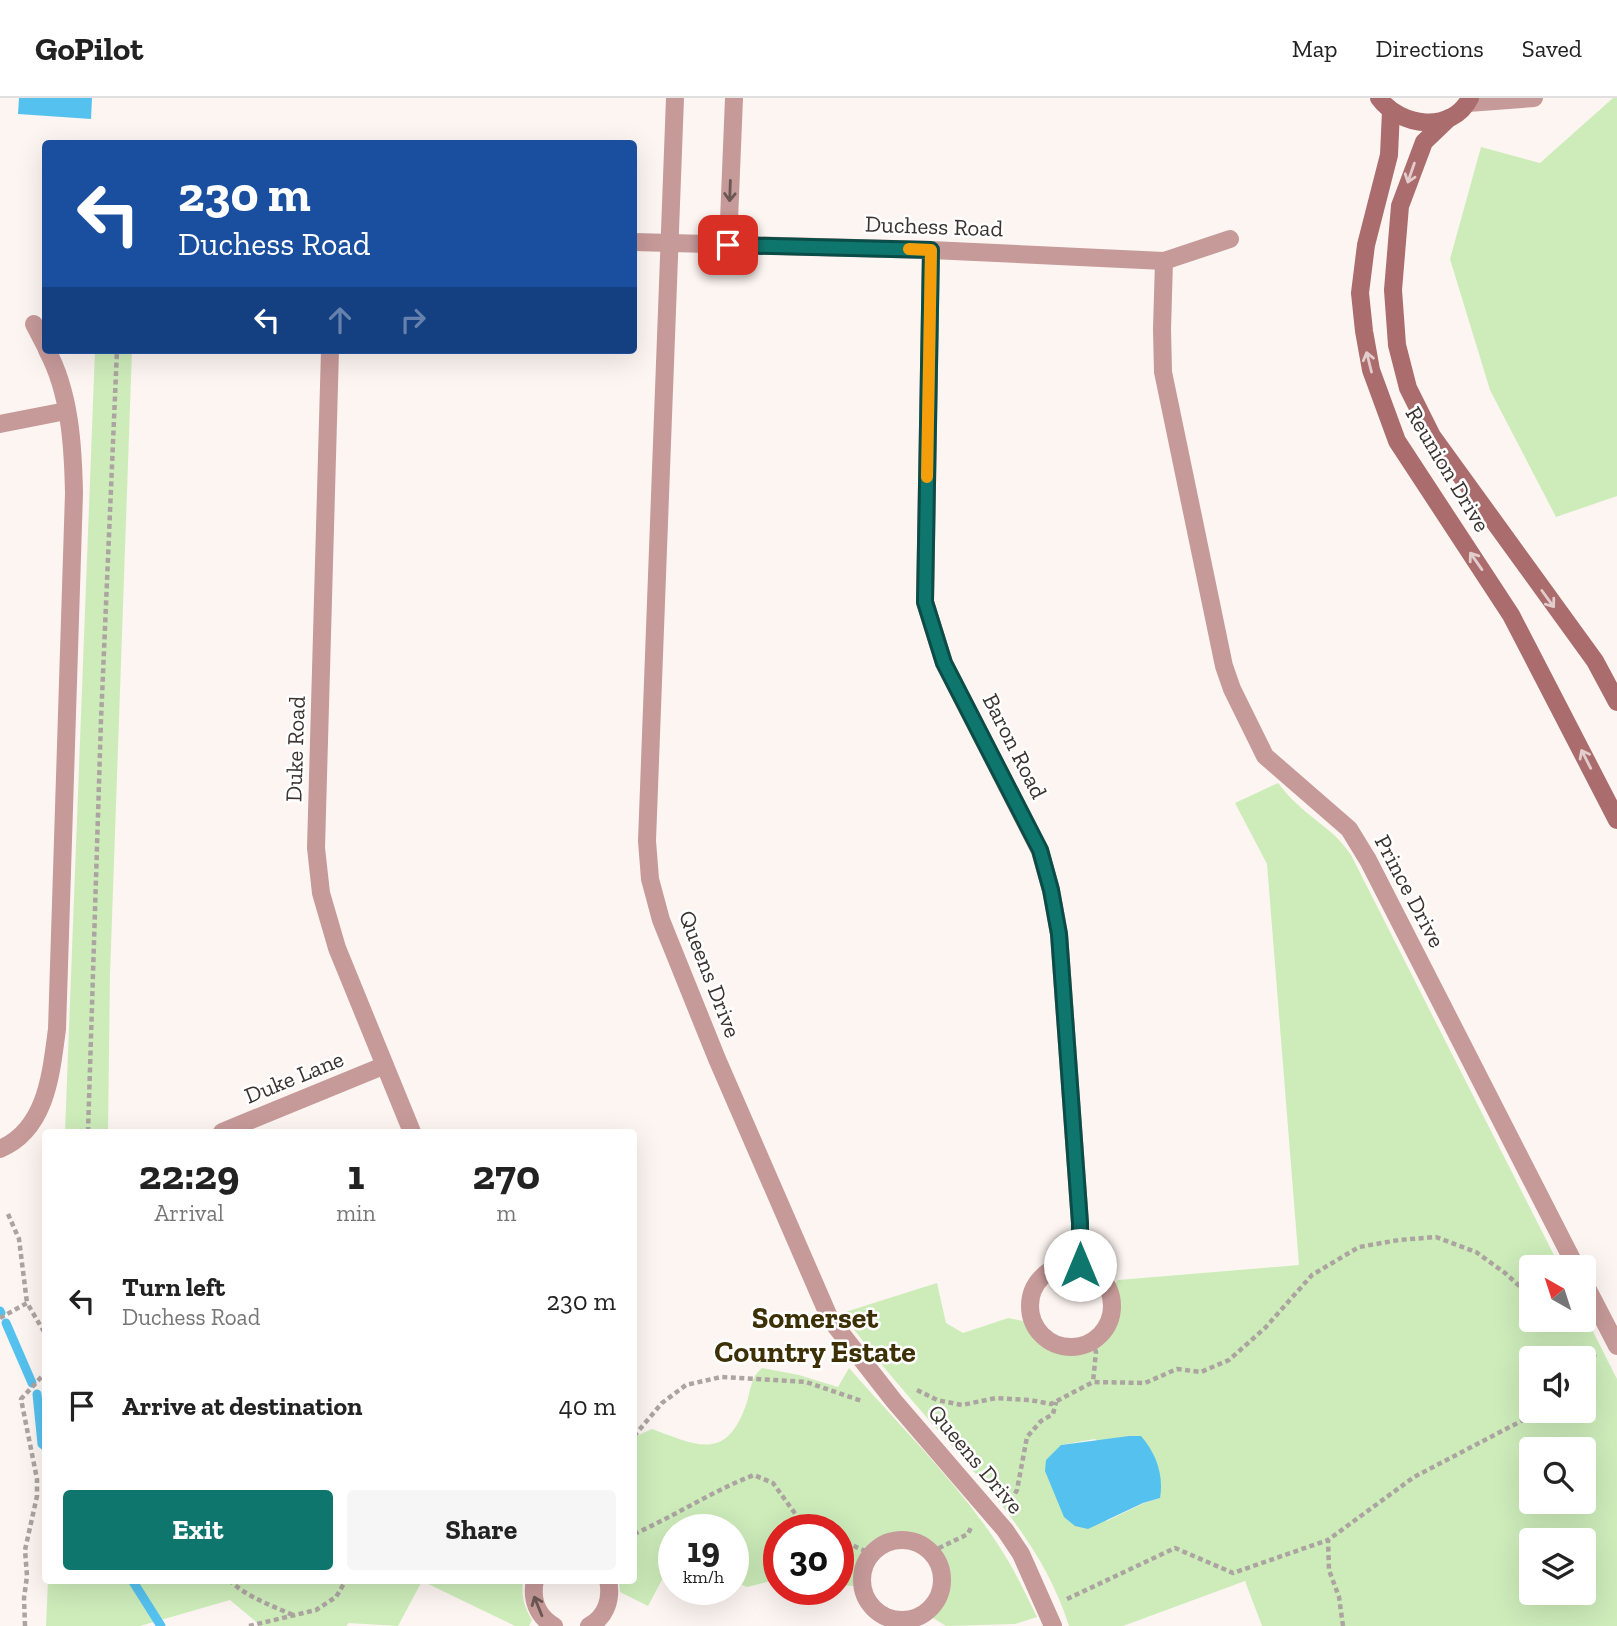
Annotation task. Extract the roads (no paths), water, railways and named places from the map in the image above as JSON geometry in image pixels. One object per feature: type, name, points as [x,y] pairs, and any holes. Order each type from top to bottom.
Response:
[{"type":"street","name":"Queens Drive","points":[[675,98],[647,841],[650,879],[657,906],[717,1059],[830,1319],[894,1401],[1005,1530],[1021,1554],[1049,1618]]},
{"type":"street","points":[[728,245],[733,98]]},
{"type":"street","points":[[1469,101],[1534,98]]},
{"type":"street","name":"Reunion Drive","points":[[1469,101],[1424,142],[1400,206],[1393,289],[1397,345],[1405,377],[1419,413],[1432,436],[1595,661],[1617,702]]},
{"type":"street","points":[[1385,105],[1408,121],[1429,123],[1449,118]]},
{"type":"street","name":"Reunion Drive","points":[[1385,105],[1389,155],[1366,245],[1360,293],[1366,350],[1375,382],[1398,442],[1511,615],[1617,820]]},
{"type":"street","name":"Duchess Road","points":[[637,242],[931,250],[1164,261],[1230,239]]},
{"type":"street","name":"Baron Road","points":[[931,250],[925,602],[944,663],[1040,850],[1051,890],[1059,934],[1080,1223],[1080,1265]]},
{"type":"street","name":"Prince Drive","points":[[1164,261],[1163,372],[1224,666],[1232,689],[1265,756],[1349,829],[1368,860],[1570,1255]]},
{"type":"street","points":[[34,324],[42,340]]},
{"type":"street","points":[[0,1149],[28,1129],[39,1109],[49,1087],[57,1029],[74,493],[64,390],[49,354]]},
{"type":"street","name":"Duke Road","points":[[330,354],[316,848],[321,893],[337,948],[411,1129]]},
{"type":"street","points":[[0,424],[66,411]]},
{"type":"street","name":"Duke Lane","points":[[229,1129],[383,1066]]},
{"type":"street","points":[[1080,1265],[1102,1278],[1109,1289],[1111,1315],[1105,1329],[1083,1346],[1055,1344],[1039,1331],[1030,1311],[1031,1297],[1035,1285],[1044,1275],[1055,1268],[1080,1265]]},
{"type":"street","points":[[1596,1305],[1617,1346]]},
{"type":"street","points":[[907,1540],[920,1544],[931,1552],[942,1575],[936,1601],[928,1611],[916,1617],[903,1620],[875,1619],[863,1591],[865,1565],[872,1554],[894,1541],[907,1540]]},
{"type":"street","points":[[534,1584],[534,1602],[540,1614],[554,1626]]},
{"type":"street","points":[[589,1626],[604,1613],[609,1602],[607,1584]]},
{"type":"water","points":[[19,98],[92,98],[91,119],[18,114]]},
{"type":"water","points":[[1141,1436],[1155,1457],[1161,1481],[1160,1498],[1143,1503],[1088,1529],[1075,1526],[1064,1517],[1045,1471],[1046,1460],[1061,1445]]},
{"type":"waterway","points":[[6,1323],[32,1383]]},
{"type":"waterway","points":[[37,1394],[42,1444]]},
{"type":"waterway","points":[[135,1584],[161,1626]]},
{"type":"district","name":"Somerset Country Estate","points":[[815,1335]]}]
